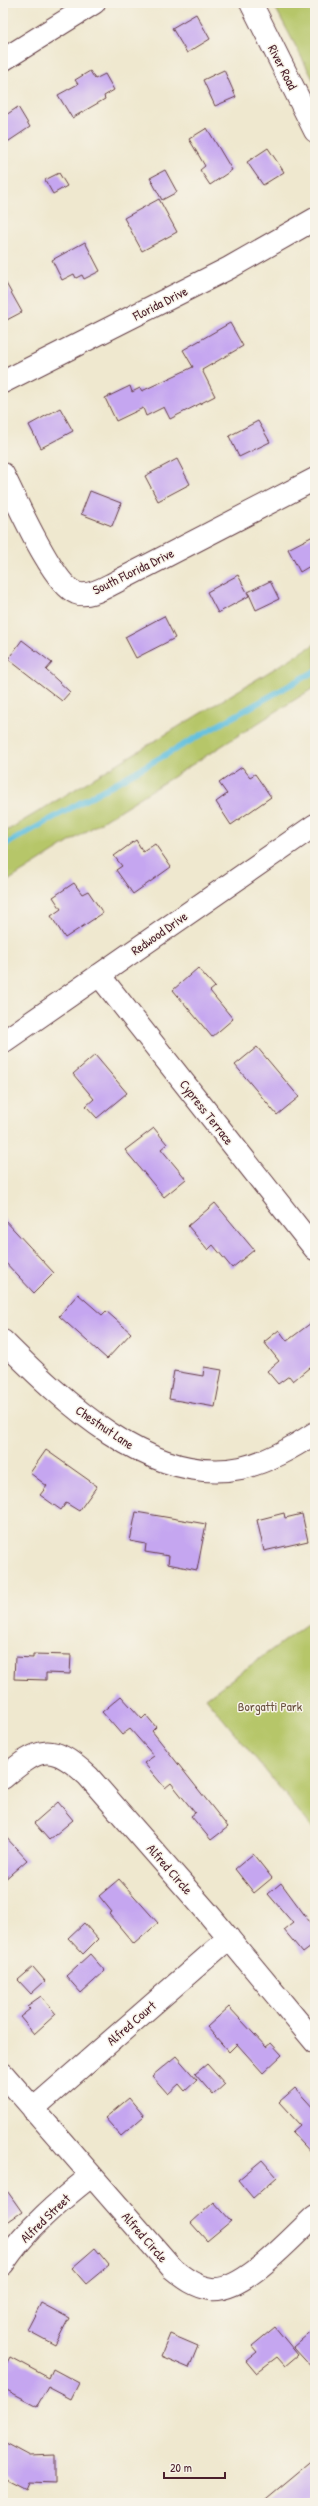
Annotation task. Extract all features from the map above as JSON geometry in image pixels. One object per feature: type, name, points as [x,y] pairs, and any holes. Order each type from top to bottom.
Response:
[{"type":"street","points":[[3,60],[94,3]]},
{"type":"street","name":"River Road","points":[[251,3],[315,131]]},
{"type":"street","name":"Florida Drive","points":[[3,382],[222,271],[315,219]]},
{"type":"street","name":"South Florida Drive","points":[[3,474],[46,559],[69,588],[80,594],[94,592],[114,583],[315,479]]},
{"type":"street","name":"Redwood Drive","points":[[3,1042],[315,825]]},
{"type":"street","name":"Cypress Terrace","points":[[99,975],[315,1249]]},
{"type":"street","name":"Chestnut Lane","points":[[3,1341],[47,1383],[98,1425],[133,1447],[184,1466],[220,1470],[240,1468],[275,1456],[315,1433]]},
{"type":"street","name":"Alfred Circle","points":[[3,1778],[29,1758],[40,1753],[52,1752],[71,1761],[88,1776],[229,1938],[315,2042]]},
{"type":"street","name":"Alfred Court","points":[[33,2109],[229,1938]]},
{"type":"street","name":"Alfred Circle","points":[[3,2074],[173,2269],[190,2282],[211,2289],[222,2288],[245,2278],[315,2216]]},
{"type":"street","name":"Alfred Street","points":[[3,2264],[18,2242],[43,2216],[91,2176]]},
{"type":"green space","points":[[273,3],[315,3],[315,83]]},
{"type":"green space","points":[[315,644],[315,687],[3,884],[3,833]]},
{"type":"green space","name":"Borgatti Park","points":[[315,1618],[315,1831],[206,1698]]},
{"type":"building","points":[[196,14],[210,39],[187,53],[172,28]]},
{"type":"building","points":[[224,70],[236,97],[215,106],[203,80]]},
{"type":"building","points":[[90,71],[95,79],[105,74],[114,90],[104,96],[105,99],[72,118],[58,95],[78,84],[75,80]]},
{"type":"building","points":[[18,107],[30,127],[3,145],[3,117]]},
{"type":"building","points":[[207,128],[232,170],[210,185],[200,170],[205,166],[189,139]]},
{"type":"building","points":[[268,148],[284,172],[263,185],[247,162]]},
{"type":"building","points":[[165,170],[177,192],[162,200],[150,178]]},
{"type":"building","points":[[59,173],[67,186],[53,194],[45,180]]},
{"type":"building","points":[[159,199],[177,232],[142,251],[124,218]]},
{"type":"building","points":[[85,242],[100,271],[84,279],[82,275],[76,278],[74,274],[62,280],[52,260]]},
{"type":"building","points":[[3,278],[22,312],[3,322]]},
{"type":"building","points":[[230,323],[243,346],[202,370],[215,396],[170,419],[164,407],[146,416],[143,408],[116,421],[105,398],[130,386],[132,392],[140,388],[142,391],[193,367],[183,350]]},
{"type":"building","points":[[60,408],[73,431],[41,448],[29,425]]},
{"type":"building","points":[[258,421],[270,442],[239,457],[229,436]]},
{"type":"building","points":[[177,459],[190,484],[158,501],[145,476]]},
{"type":"building","points":[[90,491],[121,503],[112,526],[81,514]]},
{"type":"building","points":[[315,535],[315,563],[300,572],[288,549]]},
{"type":"building","points":[[238,575],[249,596],[218,613],[207,592]]},
{"type":"building","points":[[270,581],[279,599],[256,610],[248,592]]},
{"type":"building","points":[[164,616],[175,638],[136,658],[125,637]]},
{"type":"building","points":[[22,640],[52,663],[46,670],[70,692],[62,701],[8,659]]},
{"type":"building","points":[[242,767],[250,777],[255,774],[271,797],[231,825],[216,802],[227,794],[219,783]]},
{"type":"building","points":[[136,840],[143,852],[155,844],[171,867],[133,894],[116,870],[122,866],[114,856]]},
{"type":"building","points":[[74,883],[82,894],[88,891],[103,913],[65,938],[51,916],[61,909],[53,897]]},
{"type":"building","points":[[198,968],[215,987],[210,991],[233,1019],[212,1037],[173,990]]},
{"type":"building","points":[[257,1047],[299,1097],[277,1115],[235,1065]]},
{"type":"building","points":[[95,1055],[127,1093],[97,1118],[86,1106],[94,1099],[73,1074]]},
{"type":"building","points":[[154,1128],[167,1144],[161,1149],[186,1179],[164,1197],[125,1150]]},
{"type":"building","points":[[215,1203],[254,1250],[232,1268],[213,1245],[208,1250],[188,1226]]},
{"type":"building","points":[[3,1218],[54,1273],[34,1293],[3,1260]]},
{"type":"building","points":[[78,1294],[102,1315],[106,1311],[131,1333],[107,1359],[59,1316]]},
{"type":"building","points":[[315,1320],[315,1363],[293,1381],[289,1376],[278,1384],[267,1371],[279,1361],[264,1342],[279,1330],[287,1341]]},
{"type":"building","points":[[204,1367],[222,1370],[215,1407],[169,1399],[174,1371],[203,1376]]},
{"type":"building","points":[[46,1450],[97,1486],[79,1511],[66,1503],[61,1510],[40,1495],[47,1486],[30,1473]]},
{"type":"building","points":[[136,1512],[206,1524],[197,1570],[168,1564],[169,1556],[145,1552],[146,1544],[130,1541]]},
{"type":"building","points":[[284,1513],[285,1518],[302,1514],[308,1541],[264,1551],[257,1520]]},
{"type":"building","points":[[33,1654],[71,1655],[70,1674],[46,1673],[46,1680],[14,1679],[15,1657],[33,1658]]},
{"type":"building","points":[[121,1696],[142,1719],[146,1715],[156,1727],[152,1731],[228,1827],[211,1840],[191,1816],[195,1813],[171,1783],[165,1788],[144,1763],[154,1756],[130,1729],[122,1735],[102,1712]]},
{"type":"building","points":[[58,1802],[73,1820],[49,1840],[34,1823]]},
{"type":"building","points":[[3,1834],[27,1860],[3,1881]]},
{"type":"building","points":[[253,1854],[272,1878],[254,1893],[235,1869]]},
{"type":"building","points":[[119,1879],[158,1923],[134,1944],[109,1914],[112,1912],[99,1896]]},
{"type":"building","points":[[281,1883],[315,1929],[315,1944],[303,1953],[284,1930],[293,1923],[268,1894]]},
{"type":"building","points":[[84,1923],[98,1939],[83,1954],[68,1938]]},
{"type":"building","points":[[90,1954],[105,1971],[81,1993],[66,1976]]},
{"type":"building","points":[[33,1967],[45,1981],[31,1994],[18,1980]]},
{"type":"building","points":[[41,1996],[56,2014],[34,2034],[20,2017],[30,2009],[27,2006]]},
{"type":"building","points":[[229,2007],[266,2047],[271,2043],[282,2055],[263,2073],[237,2044],[229,2052],[207,2027]]},
{"type":"building","points":[[176,2056],[197,2080],[185,2091],[179,2084],[168,2094],[152,2076]]},
{"type":"building","points":[[207,2064],[225,2084],[213,2095],[195,2074]]},
{"type":"building","points":[[295,2088],[315,2110],[315,2157],[292,2132],[300,2125],[279,2102]]},
{"type":"building","points":[[129,2098],[144,2116],[121,2136],[105,2118]]},
{"type":"building","points":[[262,2160],[277,2177],[253,2198],[238,2180]]},
{"type":"building","points":[[3,2185],[22,2212],[3,2225]]},
{"type":"building","points":[[214,2202],[231,2221],[207,2241],[191,2223]]},
{"type":"building","points":[[95,2248],[109,2265],[86,2284],[72,2268]]},
{"type":"building","points":[[41,2303],[69,2318],[55,2345],[27,2330]]},
{"type":"building","points":[[275,2327],[298,2355],[285,2366],[277,2357],[256,2373],[246,2361],[257,2352],[252,2346]]},
{"type":"building","points":[[315,2328],[315,2371],[293,2347]]},
{"type":"building","points":[[170,2334],[198,2346],[189,2368],[161,2356]]},
{"type":"building","points":[[10,2357],[49,2378],[53,2369],[79,2383],[71,2399],[48,2387],[37,2406],[3,2388],[3,2370]]},
{"type":"building","points":[[3,2442],[29,2456],[55,2455],[55,2483],[29,2482],[26,2489],[3,2477]]},
{"type":"building","points":[[315,2458],[315,2495],[306,2503],[261,2503]]},
{"type":"waterway","points":[[3,846],[315,671]]}]
